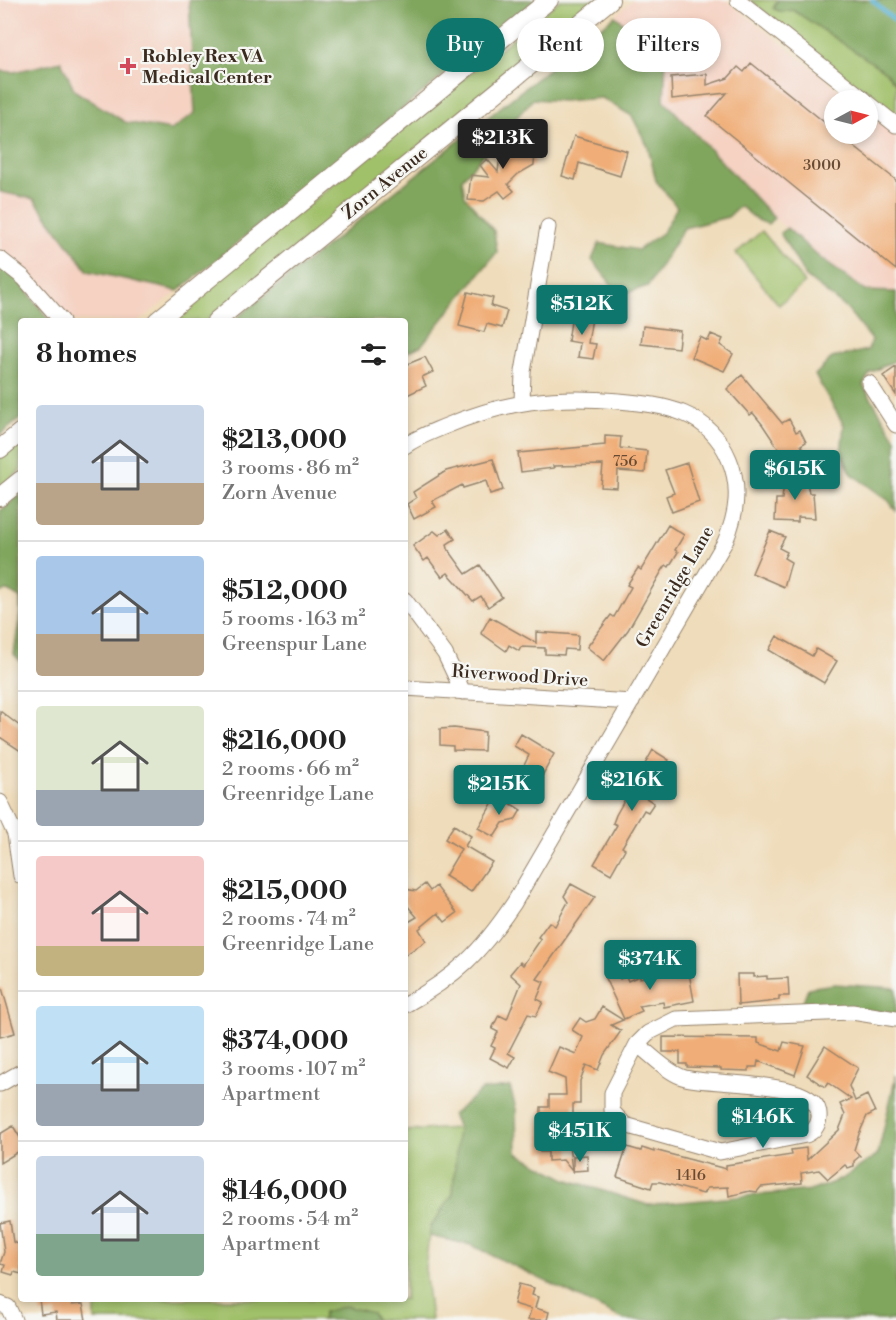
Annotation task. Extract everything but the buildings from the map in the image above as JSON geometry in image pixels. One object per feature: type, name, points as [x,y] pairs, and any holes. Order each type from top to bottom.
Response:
[{"type":"main road","name":"Zorn Avenue","points":[[161,318],[549,0]]},
{"type":"main road","name":"Zorn Avenue","points":[[220,318],[610,0]]},
{"type":"main road","points":[[0,449],[18,434]]},
{"type":"main road","points":[[0,497],[18,482]]},
{"type":"street","points":[[738,0],[852,90]]},
{"type":"street","points":[[878,111],[896,125]]},
{"type":"street","points":[[522,402],[523,372],[548,227]]},
{"type":"street","points":[[0,259],[24,278],[59,318]]},
{"type":"street","points":[[869,383],[896,425]]},
{"type":"street","name":"Greenridge Lane","points":[[408,445],[491,408],[522,402],[557,398],[598,399],[673,408],[691,415],[714,435],[731,464],[737,492],[731,529],[632,702],[497,928],[452,977],[408,1003]]},
{"type":"street","points":[[408,604],[445,654],[463,692]]},
{"type":"street","name":"Riverwood Drive","points":[[408,688],[632,702]]},
{"type":"street","points":[[0,801],[15,834],[18,855]]},
{"type":"street","points":[[637,1044],[679,1076],[701,1083],[790,1088],[812,1100],[817,1106],[819,1121],[816,1128],[806,1136],[720,1152],[625,1125],[612,1110],[612,1093],[637,1044],[648,1033],[676,1019],[852,1012],[896,1019]]},
{"type":"street","points":[[0,1084],[18,1074]]},
{"type":"street","points":[[0,1304],[8,1307],[14,1320]]},
{"type":"shaded area","name":"Robley Rex VA Medical Center","points":[[0,0],[189,0],[196,113],[171,130],[125,122],[75,91],[61,61],[14,72],[0,71]]},
{"type":"shaded area","points":[[632,0],[726,0],[840,90],[824,90],[824,144],[878,144],[878,120],[896,134],[896,292],[866,291],[820,258],[774,218],[664,100],[665,72],[721,72],[721,18],[618,18],[615,16]]},
{"type":"shaded area","points":[[0,192],[34,199],[88,271],[178,291],[143,318],[48,318],[11,270],[0,266]]},
{"type":"green space","points":[[189,0],[536,0],[505,25],[505,18],[426,18],[426,72],[447,72],[178,291],[88,271],[34,199],[0,192],[0,71],[14,72],[61,61],[75,91],[125,122],[171,130],[195,113]]},
{"type":"green space","points":[[560,0],[600,0],[578,18],[538,18]]},
{"type":"green space","points":[[750,0],[778,0],[774,9],[782,12],[793,10],[886,72],[896,84],[896,118],[878,103],[878,90],[861,90]]},
{"type":"green space","points":[[778,0],[896,0],[896,84],[886,72],[793,10],[782,12],[773,8]]},
{"type":"green space","points":[[615,16],[618,18],[616,72],[665,72],[664,100],[774,218],[768,224],[757,220],[740,206],[728,217],[684,228],[648,286],[620,295],[592,260],[599,243],[638,250],[663,232],[677,207],[656,181],[648,147],[632,116],[602,98],[563,101],[533,99],[462,179],[465,196],[494,231],[497,252],[421,346],[408,352],[408,318],[237,318],[545,72],[604,72],[604,25]]},
{"type":"green space","points":[[517,35],[517,68],[210,318],[169,318],[471,72],[505,72],[505,45]]},
{"type":"green space","points":[[787,228],[820,258],[866,291],[896,292],[896,360],[870,373],[863,385],[896,439],[896,511],[889,501],[852,474],[841,453],[844,425],[815,375],[832,358],[868,350],[872,340],[846,308],[806,277],[780,233]]},
{"type":"green space","points":[[762,231],[805,283],[779,305],[736,253]]},
{"type":"green space","points":[[0,266],[11,270],[48,318],[18,318],[18,420],[0,435]]},
{"type":"green space","points":[[18,440],[18,472],[0,487],[0,455]]},
{"type":"green space","points":[[18,496],[18,597],[8,591],[0,592],[0,511]]},
{"type":"green space","points":[[18,627],[18,659],[14,654]]},
{"type":"green space","points":[[834,984],[896,988],[896,1015],[812,1010],[802,1004],[808,988]]},
{"type":"green space","points":[[896,1075],[896,1320],[625,1320],[471,1245],[429,1236],[430,1228],[453,1194],[458,1128],[452,1115],[482,1090],[510,1087],[516,1109],[517,1153],[566,1179],[648,1205],[813,1190],[842,1179],[878,1154]]},
{"type":"green space","points":[[458,1128],[453,1194],[430,1228],[425,1268],[431,1320],[376,1320],[372,1313],[324,1312],[322,1320],[95,1320],[95,1302],[408,1302],[408,1131]]},
{"type":"green space","points":[[345,1306],[372,1313],[376,1320],[322,1320],[324,1312]]},
{"type":"waterway","points":[[872,0],[896,22]]},
{"type":"place","name":"Robley Rex VA Medical Center","points":[[128,66]]}]
